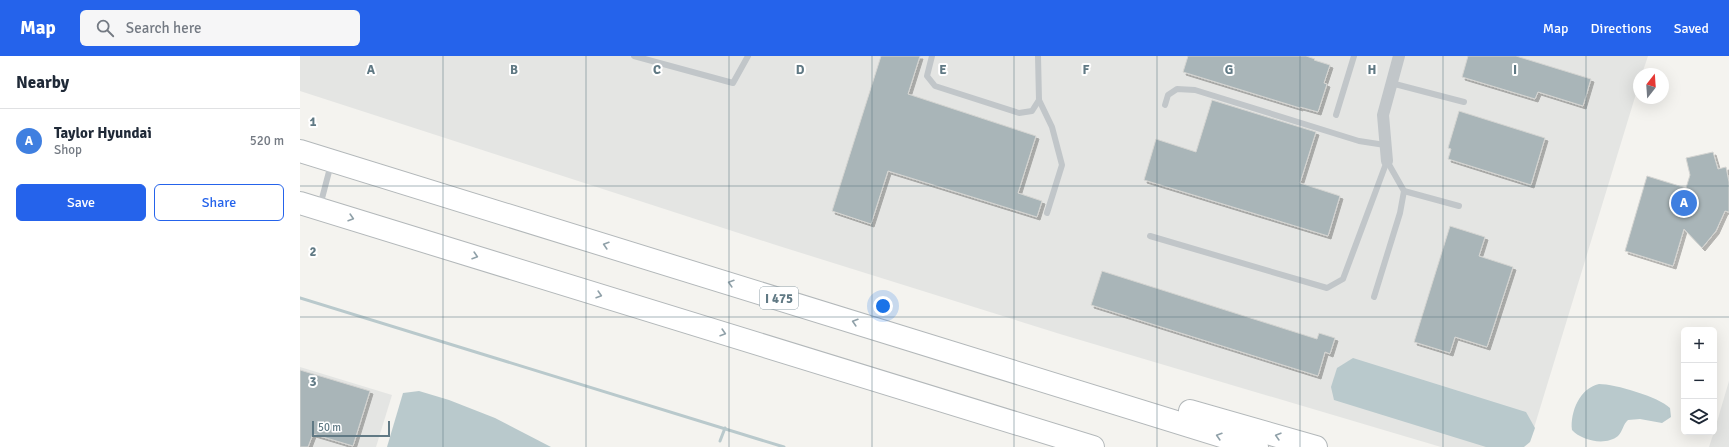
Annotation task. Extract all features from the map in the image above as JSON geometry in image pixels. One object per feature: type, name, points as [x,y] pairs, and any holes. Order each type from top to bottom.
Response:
[{"type":"highway","name":"I 475","points":[[300,151],[1257,447]]},
{"type":"highway","points":[[310,206],[1094,447]]},
{"type":"highway","points":[[886,331],[1156,402],[1316,447]]},
{"type":"street","points":[[1387,161],[1383,115],[1398,56]]},
{"type":"lane","points":[[634,56],[733,83],[748,56]]},
{"type":"lane","points":[[932,56],[927,76],[935,86],[1019,113],[1032,111],[1039,100]]},
{"type":"lane","points":[[1038,56],[1039,100],[1052,127],[1062,165],[1047,213]]},
{"type":"lane","points":[[1336,115],[1354,56]]},
{"type":"lane","points":[[1391,83],[1464,102]]},
{"type":"lane","points":[[1165,105],[1168,96],[1178,89],[1195,90],[1359,141],[1385,146]]},
{"type":"lane","points":[[310,206],[332,161]]},
{"type":"lane","points":[[1374,297],[1400,213],[1404,191],[1387,161]]},
{"type":"lane","points":[[1150,236],[1327,288],[1343,279],[1387,161]]},
{"type":"lane","points":[[1404,191],[1459,206]]},
{"type":"shaded area","points":[[300,56],[1648,56],[1644,68],[1633,68],[1633,104],[1530,441],[1523,447],[1441,447],[1060,334],[779,246],[300,91]]},
{"type":"shaded area","points":[[1353,358],[1526,412],[1535,428],[1530,442],[1524,447],[1486,447],[1334,400],[1331,387],[1337,368]]},
{"type":"shaded area","points":[[300,367],[392,395],[376,447],[300,447]]},
{"type":"shaded area","points":[[1729,381],[1729,447],[1709,447],[1713,435],[1717,435],[1717,422]]},
{"type":"shaded area","points":[[1599,384],[1626,389],[1657,400],[1670,408],[1671,417],[1662,423],[1640,419],[1628,420],[1618,436],[1607,441],[1594,441],[1582,437],[1572,430],[1575,409],[1586,390]]},
{"type":"shaded area","points":[[419,391],[449,400],[495,418],[551,447],[387,447],[403,393]]},
{"type":"building","points":[[881,56],[920,56],[908,94],[1036,136],[1018,193],[1042,201],[1037,217],[888,171],[871,224],[832,211]]},
{"type":"building","points":[[1188,56],[1306,56],[1330,65],[1324,83],[1327,84],[1318,112],[1300,108],[1183,72]]},
{"type":"building","points":[[1468,56],[1516,56],[1591,79],[1583,106],[1538,92],[1535,99],[1462,77]]},
{"type":"building","points":[[1212,100],[1316,132],[1300,183],[1340,196],[1328,236],[1144,180],[1156,139],[1196,152]]},
{"type":"building","points":[[1459,111],[1545,138],[1531,185],[1448,159],[1451,149],[1448,148]]},
{"type":"building","points":[[1713,152],[1718,169],[1726,167],[1729,182],[1729,212],[1725,211],[1716,231],[1702,248],[1684,229],[1673,266],[1625,251],[1647,176],[1686,188],[1690,175],[1686,158]]},
{"type":"building","points":[[1450,226],[1485,237],[1479,256],[1513,267],[1487,347],[1455,337],[1450,353],[1414,342]]},
{"type":"building","points":[[1102,271],[1317,339],[1319,333],[1335,338],[1330,354],[1325,352],[1318,376],[1091,305]]},
{"type":"building","points":[[300,370],[370,391],[353,446],[313,434],[308,447],[300,447]]},
{"type":"waterway","points":[[300,298],[784,447]]},
{"type":"waterway","points":[[720,441],[725,428]]},
{"type":"place","name":"Taylor Hyundai","points":[[1684,203]]}]
